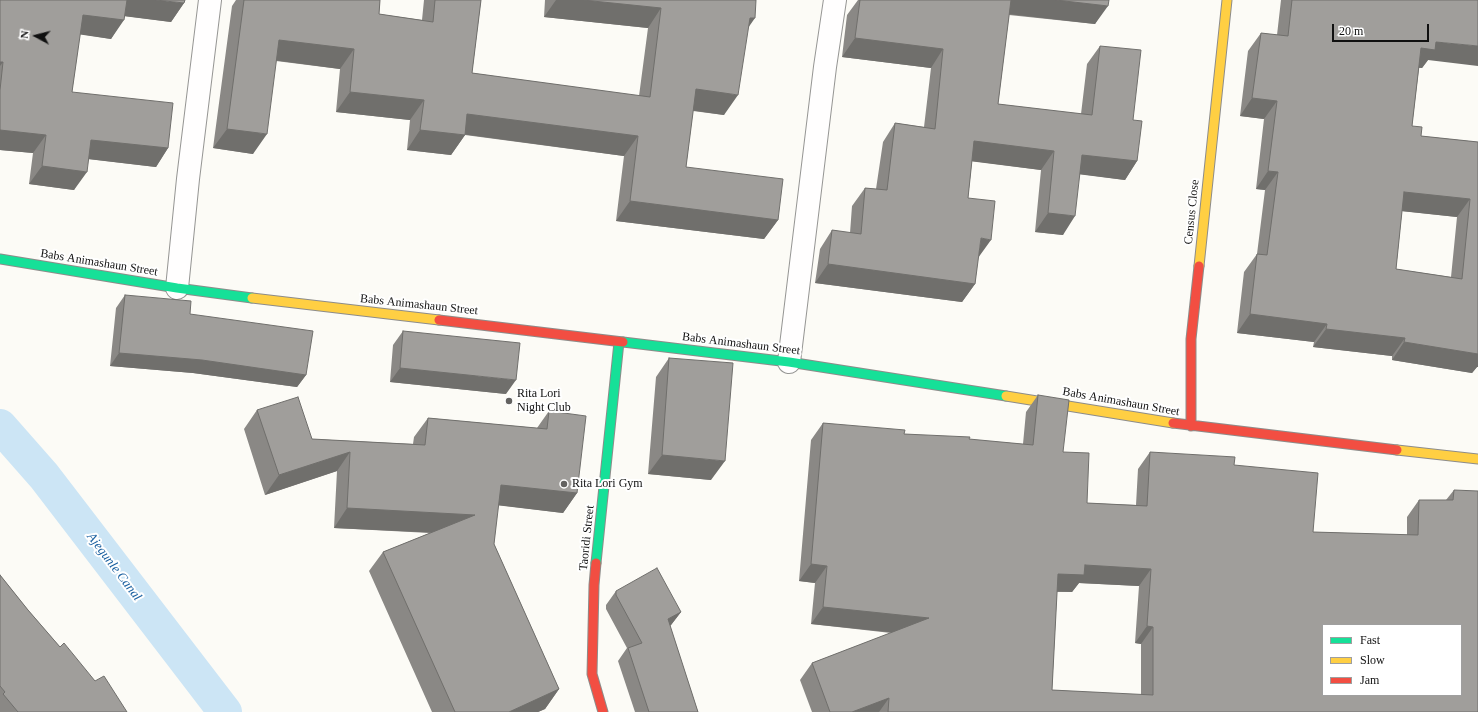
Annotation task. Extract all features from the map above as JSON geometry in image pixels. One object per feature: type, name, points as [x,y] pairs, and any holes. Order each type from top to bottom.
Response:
[{"type":"main road","name":"Census Close","points":[[1191,426],[1191,339],[1227,0]]},
{"type":"main road","name":"Babs Animashaun Street","points":[[1,259],[177,288],[340,309],[516,328],[789,362],[1056,403],[1191,426],[1478,459]]},
{"type":"main road","name":"Taoridi Street","points":[[603,712],[592,674],[594,585],[619,342]]},
{"type":"street","points":[[177,288],[188,179],[210,0]]},
{"type":"street","points":[[789,362],[825,67],[835,0]]},
{"type":"building","points":[[0,0],[127,0],[124,20],[83,15],[72,92],[173,103],[168,148],[91,140],[87,172],[42,166],[46,135],[0,130],[0,90],[3,62],[0,62]]},
{"type":"building","points":[[156,0],[185,0],[184,3]]},
{"type":"building","points":[[244,0],[380,0],[379,14],[433,22],[435,0],[481,0],[472,73],[650,97],[661,8],[583,0],[756,0],[755,18],[750,18],[738,95],[696,89],[686,167],[783,179],[778,220],[630,201],[638,136],[467,114],[465,135],[420,130],[424,100],[350,92],[354,49],[279,40],[267,134],[227,129]]},
{"type":"building","points":[[860,0],[1011,0],[998,104],[1092,115],[1100,46],[1141,50],[1133,120],[1142,121],[1137,161],[1082,155],[1075,216],[1048,213],[1054,151],[974,141],[968,198],[995,201],[991,240],[981,238],[975,284],[828,264],[832,230],[861,234],[865,188],[887,190],[895,123],[935,129],[943,49],[855,38]]},
{"type":"building","points":[[1056,0],[1109,0],[1108,6]]},
{"type":"building","points":[[1292,0],[1478,0],[1478,46],[1436,42],[1435,50],[1421,48],[1412,126],[1422,127],[1421,136],[1478,142],[1478,354],[1404,342],[1405,338],[1326,329],[1327,324],[1250,314],[1257,254],[1267,255],[1278,172],[1268,171],[1277,101],[1252,98],[1261,33],[1288,36]],"holes":[[[1404,192],[1470,199],[1462,279],[1396,269]]]},
{"type":"building","points":[[125,295],[191,301],[190,314],[313,331],[306,375],[202,360],[119,353]]},
{"type":"building","points":[[403,331],[520,343],[516,380],[400,368]]},
{"type":"building","points":[[669,358],[733,363],[725,461],[662,455]]},
{"type":"building","points":[[1038,395],[1069,400],[1063,452],[1089,453],[1087,503],[1147,506],[1150,452],[1235,457],[1234,465],[1318,473],[1313,532],[1418,535],[1419,500],[1453,500],[1454,490],[1478,491],[1478,712],[888,712],[889,698],[852,712],[830,712],[812,663],[929,618],[823,607],[827,566],[811,564],[823,423],[905,430],[904,434],[970,437],[969,439],[1033,445]],"holes":[[[1085,565],[1151,569],[1147,626],[1153,627],[1153,695],[1052,690],[1058,574],[1084,575]]]},
{"type":"building","points":[[298,397],[312,439],[425,445],[428,418],[547,429],[549,411],[586,416],[577,493],[501,485],[494,544],[559,689],[509,712],[455,712],[383,552],[475,515],[347,508],[350,452],[279,475],[257,410]]},
{"type":"building","points":[[657,568],[681,612],[668,619],[698,712],[649,712],[628,648],[642,643],[616,595],[616,591]]},
{"type":"building","points":[[0,575],[60,647],[64,643],[95,681],[104,676],[127,712],[18,712],[3,694],[5,692],[0,686]]},
{"type":"waterway","name":"Ajegunle Canal","points":[[0,426],[44,476],[225,712]]},
{"type":"traffic: fast","points":[[0,259],[177,288],[252,298]]},
{"type":"traffic: fast","points":[[596,563],[619,342]]},
{"type":"traffic: fast","points":[[623,342],[789,362],[1006,396]]},
{"type":"traffic: slow","points":[[1199,266],[1227,0]]},
{"type":"traffic: slow","points":[[252,298],[439,320]]},
{"type":"traffic: slow","points":[[1006,396],[1173,423]]},
{"type":"traffic: slow","points":[[1397,450],[1478,459]]},
{"type":"traffic: jam","points":[[1191,426],[1191,339],[1199,266]]},
{"type":"traffic: jam","points":[[439,320],[623,342]]},
{"type":"traffic: jam","points":[[1173,423],[1397,450]]},
{"type":"traffic: jam","points":[[596,563],[594,585],[592,674],[603,712]]},
{"type":"place","name":"Rita Lori Night Club","points":[[509,401]]},
{"type":"place","name":"Rita Lori Gym","points":[[564,484]]}]
